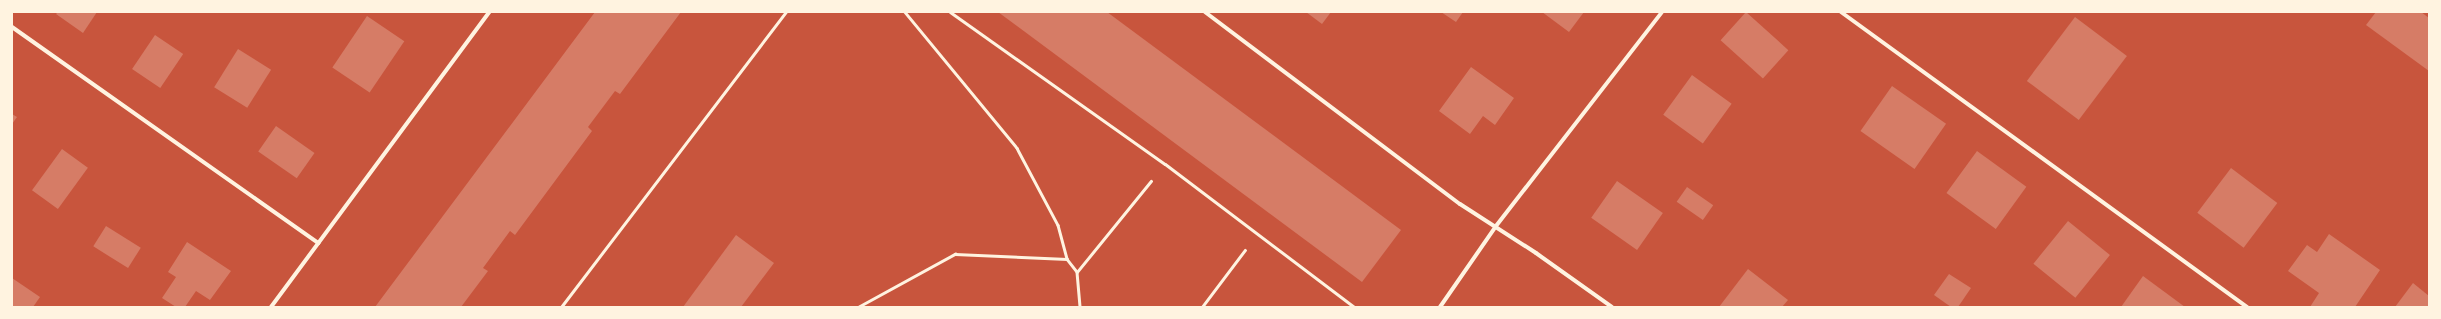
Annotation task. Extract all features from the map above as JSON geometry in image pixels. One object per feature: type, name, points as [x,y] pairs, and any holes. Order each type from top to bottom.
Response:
[{"type":"street","points":[[271,307],[489,12]]},
{"type":"street","points":[[1205,12],[1460,204],[1496,226],[1612,307]]},
{"type":"street","points":[[1440,307],[1496,226],[1662,12]]},
{"type":"street","points":[[1841,12],[2247,307]]},
{"type":"street","points":[[12,27],[318,243]]},
{"type":"lane","points":[[561,307],[786,12]]},
{"type":"lane","points":[[950,12],[1165,164],[1354,307]]},
{"type":"path","points":[[905,12],[1017,148],[1058,225],[1067,259],[1077,272],[1080,307]]},
{"type":"path","points":[[1077,272],[1165,164]]},
{"type":"path","points":[[1202,307],[1257,234]]},
{"type":"path","points":[[858,307],[955,254],[1067,259]]},
{"type":"building","points":[[58,12],[97,12],[83,33],[56,14]]},
{"type":"building","points":[[595,12],[681,12],[620,94],[615,91],[588,127],[592,131],[515,235],[510,231],[483,268],[488,271],[461,307],[375,307]]},
{"type":"building","points":[[998,12],[1107,12],[1401,230],[1362,282]]},
{"type":"building","points":[[1306,12],[1331,12],[1322,24]]},
{"type":"building","points":[[1441,12],[1463,12],[1456,22]]},
{"type":"building","points":[[1542,12],[1584,12],[1569,32]]},
{"type":"building","points":[[1746,12],[1788,50],[1763,78],[1721,40]]},
{"type":"building","points":[[2376,12],[2421,12],[2429,18],[2429,71],[2366,25]]},
{"type":"building","points":[[367,16],[404,41],[370,93],[332,67]]},
{"type":"building","points":[[2075,17],[2127,56],[2079,120],[2027,81]]},
{"type":"building","points":[[155,35],[183,54],[160,88],[132,69]]},
{"type":"building","points":[[238,49],[271,70],[247,108],[214,87]]},
{"type":"building","points":[[1471,67],[1514,98],[1495,125],[1483,116],[1470,134],[1439,111]]},
{"type":"building","points":[[1692,75],[1732,104],[1703,143],[1663,115]]},
{"type":"building","points":[[1892,86],[1946,124],[1915,169],[1860,131]]},
{"type":"building","points":[[12,114],[17,117],[12,124]]},
{"type":"building","points":[[276,126],[315,153],[297,178],[258,151]]},
{"type":"building","points":[[62,149],[88,168],[58,209],[32,190]]},
{"type":"building","points":[[1977,151],[2026,187],[1996,229],[1946,193]]},
{"type":"building","points":[[2231,168],[2277,203],[2244,248],[2197,213]]},
{"type":"building","points":[[1617,181],[1663,213],[1637,250],[1591,218]]},
{"type":"building","points":[[1687,187],[1713,205],[1703,220],[1677,202]]},
{"type":"building","points":[[2068,221],[2110,255],[2075,298],[2033,264]]},
{"type":"building","points":[[106,226],[141,248],[128,268],[93,246]]},
{"type":"building","points":[[2329,234],[2380,270],[2355,307],[2310,307],[2319,293],[2288,271],[2307,245],[2317,252]]},
{"type":"building","points":[[736,235],[774,263],[741,307],[683,307]]},
{"type":"building","points":[[187,242],[231,271],[210,300],[196,291],[185,307],[176,307],[162,298],[176,277],[168,272]]},
{"type":"building","points":[[1748,269],[1788,300],[1782,307],[1719,307]]},
{"type":"building","points":[[1949,274],[1971,288],[1958,307],[1951,307],[1934,295]]},
{"type":"building","points":[[2143,276],[2185,307],[2121,307]]},
{"type":"building","points":[[12,278],[40,297],[33,307],[12,307]]},
{"type":"building","points":[[2413,283],[2429,296],[2429,307],[2395,307]]}]
